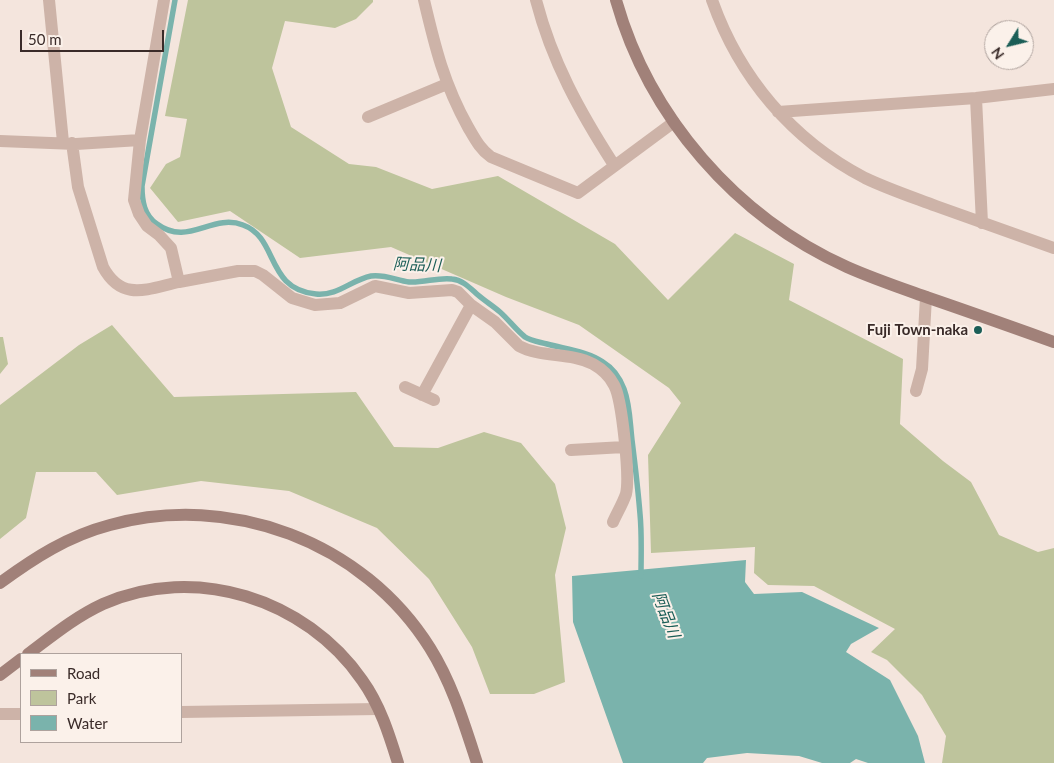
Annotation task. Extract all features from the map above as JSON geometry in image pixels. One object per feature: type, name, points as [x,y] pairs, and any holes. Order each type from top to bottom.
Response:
[{"type":"street","points":[[50,0],[67,143],[103,267],[109,278],[118,286],[130,290],[142,290],[247,270],[263,275],[292,298],[315,305],[340,302],[375,286],[409,293],[452,290],[461,294],[471,305],[495,322],[519,346],[533,352],[590,362],[607,374],[618,393],[627,476],[626,494],[613,522]]},
{"type":"street","points":[[164,0],[140,140],[134,200],[139,214],[147,226],[171,248],[179,282]]},
{"type":"street","points":[[424,0],[436,55],[448,84],[465,122],[481,150],[492,157],[578,193],[674,122]]},
{"type":"street","points":[[536,0],[550,46],[562,75],[592,131],[614,165]]},
{"type":"street","points":[[616,0],[630,40],[643,69],[658,98],[674,122],[716,174],[764,217],[790,236],[846,267],[1054,342]]},
{"type":"street","points":[[712,0],[724,31],[742,64],[778,112],[817,148],[865,177],[899,192],[1054,248]]},
{"type":"street","points":[[368,117],[448,84]]},
{"type":"street","points":[[778,112],[976,98],[1054,90]]},
{"type":"street","points":[[976,98],[982,223]]},
{"type":"street","points":[[0,141],[67,143],[140,140]]},
{"type":"street","points":[[916,391],[922,370],[926,297]]},
{"type":"street","points":[[405,387],[428,398],[471,305]]},
{"type":"street","points":[[571,450],[624,447]]},
{"type":"street","points":[[0,583],[32,560],[56,546],[100,528],[136,518],[192,514],[248,520],[276,528],[328,550],[352,566],[394,602],[413,624],[430,647],[444,671],[455,697],[477,763]]},
{"type":"street","points":[[29,653],[73,621],[104,604],[129,595],[155,589],[181,587],[208,588],[260,600],[306,624],[346,659],[362,680],[378,709],[398,763]]},
{"type":"street","points":[[0,675],[20,660]]},
{"type":"street","points":[[182,712],[378,709]]},
{"type":"street","points":[[0,714],[20,714]]},
{"type":"green space","points":[[188,0],[373,0],[356,19],[335,28],[285,21],[272,68],[291,127],[349,164],[376,167],[432,189],[498,176],[615,244],[668,300],[735,233],[794,264],[789,300],[903,359],[900,424],[971,482],[999,535],[1038,552],[1054,548],[1054,763],[942,763],[946,736],[922,695],[887,660],[871,652],[895,629],[814,586],[768,585],[754,573],[755,547],[651,553],[648,455],[681,403],[669,388],[579,325],[506,297],[391,247],[300,258],[230,211],[178,222],[150,188],[166,164],[180,157],[187,119],[165,116]]},
{"type":"green space","points":[[112,325],[174,397],[356,392],[394,447],[438,448],[484,432],[521,443],[555,484],[566,528],[555,575],[565,682],[534,694],[490,694],[472,647],[429,579],[377,528],[289,491],[201,481],[117,495],[96,472],[36,472],[26,518],[0,539],[0,405],[79,345]]},
{"type":"green space","points":[[0,337],[3,337],[8,364],[0,374]]},
{"type":"water","points":[[746,560],[745,582],[754,594],[802,592],[879,628],[851,644],[846,652],[890,680],[918,736],[925,763],[868,763],[856,759],[850,763],[822,763],[799,756],[747,753],[707,758],[703,763],[623,763],[573,622],[572,576]]},
{"type":"waterway","name":"阿品川","points":[[175,0],[142,186],[143,202],[149,216],[157,224],[168,230],[179,232],[221,223],[232,222],[243,225],[254,231],[262,241],[280,273],[288,283],[300,290],[316,294],[331,293],[371,276],[385,276],[409,282],[441,279],[460,281],[503,315],[525,337],[583,353],[607,364],[620,381],[629,408],[641,522],[641,576]]},
{"type":"place","name":"Fuji Town-naka","points":[[978,330]]}]
